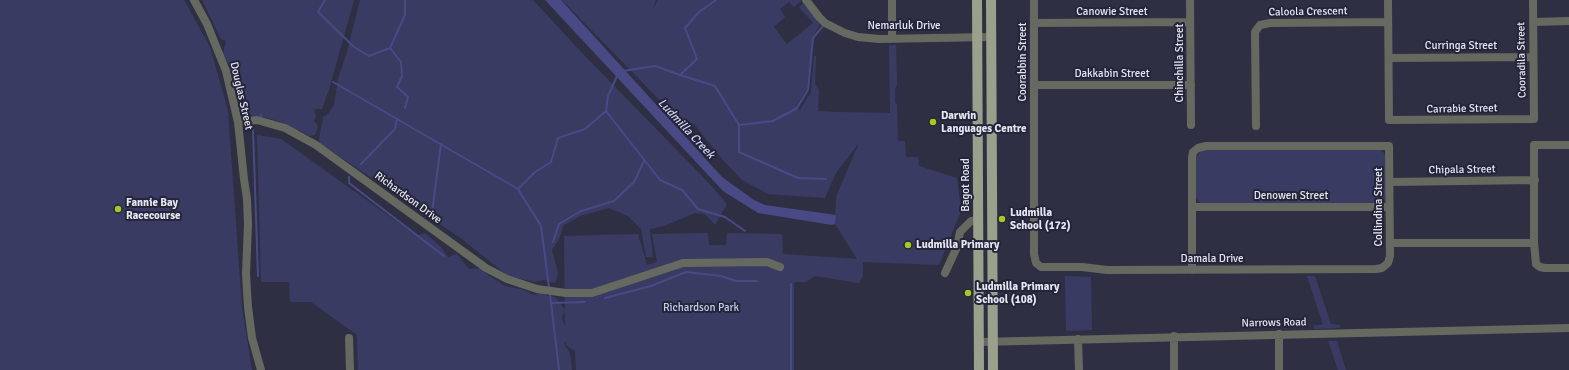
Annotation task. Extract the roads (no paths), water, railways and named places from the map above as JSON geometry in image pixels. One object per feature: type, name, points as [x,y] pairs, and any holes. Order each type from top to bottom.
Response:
[{"type":"main road","name":"Bagot Road","points":[[977,0],[979,370]]},
{"type":"main road","points":[[991,0],[993,370]]},
{"type":"street","name":"Douglas Street","points":[[194,0],[207,24],[226,71],[238,122],[244,179],[243,224],[247,246],[248,307],[252,338],[261,370]]},
{"type":"street","name":"Nemarluk Drive","points":[[806,0],[819,17],[833,28],[858,37],[991,37]]},
{"type":"street","points":[[892,0],[892,38]]},
{"type":"street","name":"Coorabbin Street","points":[[1034,0],[1034,259],[1039,266]]},
{"type":"street","name":"Chinchilla Street","points":[[1190,0],[1191,125]]},
{"type":"street","points":[[1388,0],[1389,58]]},
{"type":"street","name":"Cooradila Street","points":[[1533,0],[1534,119]]},
{"type":"street","points":[[1533,22],[1569,21]]},
{"type":"street","name":"Canowie Street","points":[[1034,23],[1190,22]]},
{"type":"street","name":"Caloola Crescent","points":[[1256,126],[1255,32],[1260,24],[1270,22],[1388,22]]},
{"type":"street","name":"Curringa Street","points":[[1389,58],[1533,57]]},
{"type":"street","name":"Carrabie Street","points":[[1389,58],[1389,120],[1534,119]]},
{"type":"street","name":"Dakkabin Street","points":[[1034,85],[1191,85]]},
{"type":"street","name":"Richardson Drive","points":[[238,122],[257,120],[285,128],[316,145],[486,268],[507,279],[537,289],[566,293],[592,293],[683,263],[767,262],[780,267]]},
{"type":"street","points":[[1569,145],[1534,145],[1534,243],[1536,264],[1545,268],[1569,268]]},
{"type":"street","name":"Collindina Street","points":[[1192,208],[1193,152],[1206,146],[1389,146],[1390,259],[1385,266]]},
{"type":"street","name":"Chipala Street","points":[[1390,182],[1535,180]]},
{"type":"street","name":"Denowen Street","points":[[1192,208],[1390,207]]},
{"type":"street","points":[[1192,208],[1192,270]]},
{"type":"street","points":[[945,273],[957,247],[960,232],[971,221],[978,220]]},
{"type":"street","points":[[1390,243],[1534,243]]},
{"type":"street","name":"Damala Drive","points":[[1039,266],[1044,268],[1082,267],[1107,270],[1376,269],[1385,266]]},
{"type":"street","name":"Narrows Road","points":[[979,342],[1174,336],[1569,328]]},
{"type":"street","points":[[1279,334],[1279,370]]},
{"type":"street","points":[[1174,336],[1174,370]]},
{"type":"street","points":[[349,338],[350,370]]},
{"type":"street","points":[[1078,339],[1079,370]]},
{"type":"waterway","points":[[325,0],[318,12],[354,47],[369,56],[390,48],[405,15],[405,0]]},
{"type":"waterway","points":[[623,71],[655,66],[680,75],[697,59],[685,28],[699,12],[716,0]]},
{"type":"waterway","points":[[680,75],[715,86],[739,125],[773,121],[797,108],[808,90],[813,38],[823,26]]},
{"type":"waterway","points":[[390,48],[401,62],[402,76],[397,87],[408,97],[405,108]]},
{"type":"waterway","points":[[518,189],[535,172],[551,162],[558,138],[585,129],[606,111],[608,96],[617,76]]},
{"type":"waterway","points":[[333,82],[518,189],[541,226],[549,287]]},
{"type":"waterway","points":[[606,111],[660,180],[682,190],[698,209],[725,217],[745,231]]},
{"type":"waterway","points":[[361,164],[395,129],[397,119]]},
{"type":"waterway","points":[[739,126],[739,152],[798,178],[826,179]]},
{"type":"waterway","points":[[253,129],[258,276]]},
{"type":"waterway","points":[[431,220],[441,144]]},
{"type":"waterway","points":[[553,242],[559,224],[581,211],[614,201],[634,182],[644,161]]},
{"type":"waterway","points":[[349,177],[349,183],[444,256]]},
{"type":"waterway","points":[[605,298],[651,286],[686,272],[721,276],[736,281],[757,281]]},
{"type":"waterway","points":[[791,284],[791,370]]},
{"type":"waterway","points":[[550,294],[559,370]]},
{"type":"waterway","points":[[551,303],[585,302]]},
{"type":"place","name":"Darwin Languages Centre","points":[[933,122]]},
{"type":"place","name":"Fannie Bay Racecourse","points":[[118,209]]},
{"type":"place","name":"Ludmilla School (172)","points":[[1002,219]]},
{"type":"place","name":"Ludmilla Primary","points":[[908,245]]},
{"type":"place","name":"Ludmilla Primary School (108)","points":[[968,293]]},
{"type":"water label","name":"Ludmilla Creek","points":[[686,129]]},
{"type":"park label","name":"Richardson Park","points":[[701,308]]}]
